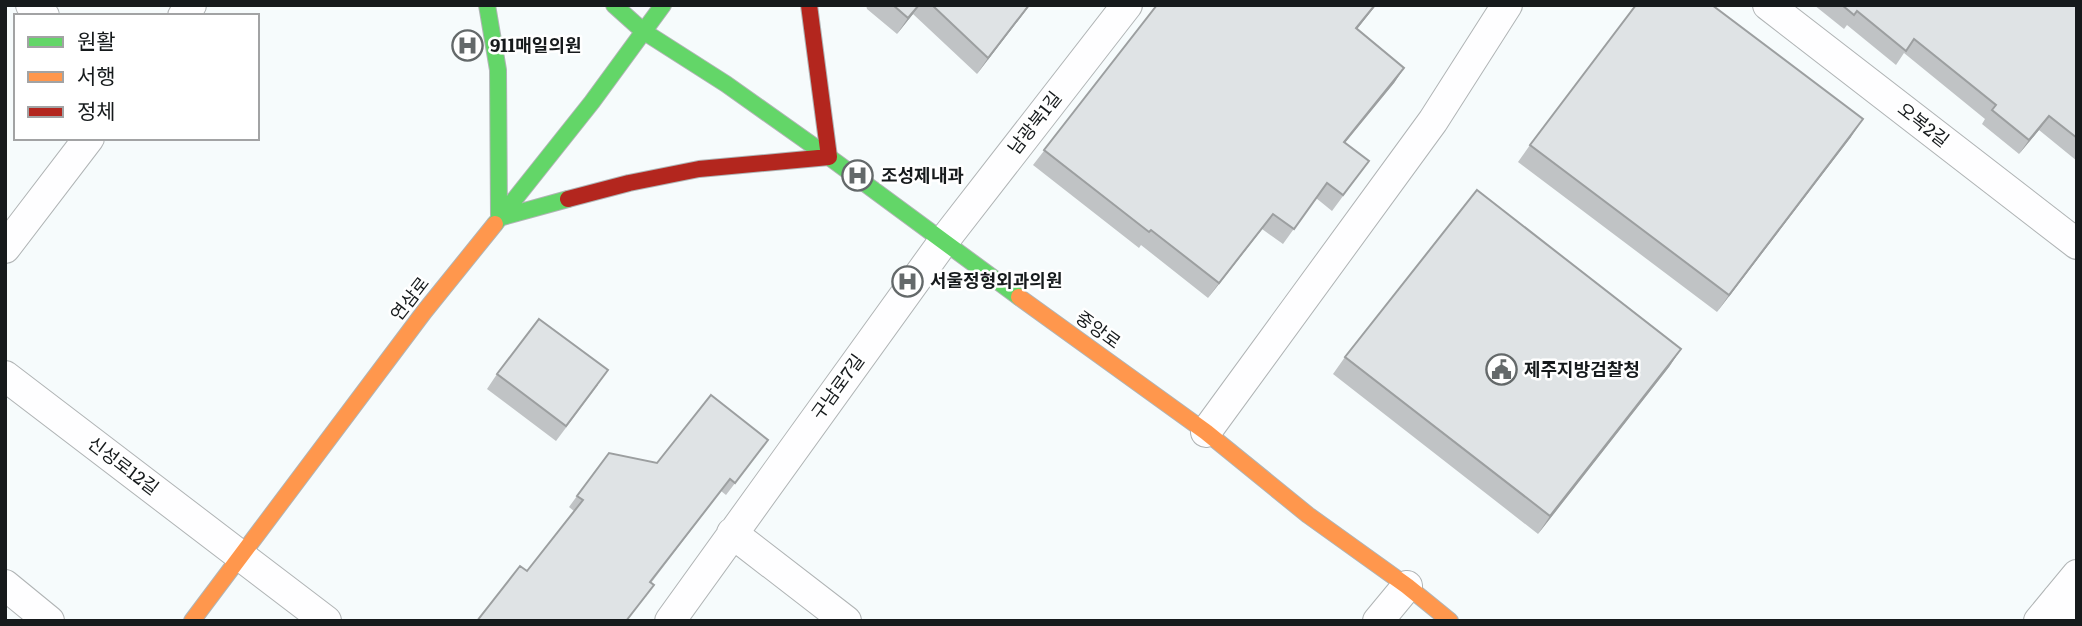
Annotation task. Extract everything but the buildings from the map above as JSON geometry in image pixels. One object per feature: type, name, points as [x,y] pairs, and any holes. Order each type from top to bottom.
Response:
[{"type":"main road","points":[[487,5],[498,70],[499,218],[629,183],[699,169],[829,156],[809,5]]},
{"type":"main road","name":"중앙로","points":[[614,5],[643,30],[829,156],[1206,432],[1308,516],[1407,586],[1450,621]]},
{"type":"main road","name":"연삼로","points":[[192,621],[424,312],[592,102],[663,5]]},
{"type":"street","name":"남광북1길","points":[[943,242],[1127,5]]},
{"type":"street","points":[[1206,432],[1433,121],[1507,5]]},
{"type":"street","name":"오복2길","points":[[1768,5],[2077,244]]},
{"type":"street","points":[[5,248],[87,140]]},
{"type":"street","name":"구남로7길","points":[[670,621],[943,242]]},
{"type":"street","name":"신성로12길","points":[[5,376],[241,556]]},
{"type":"street","points":[[733,533],[846,621]]},
{"type":"street","points":[[241,556],[326,621]]},
{"type":"street","points":[[2058,612],[2077,575]]},
{"type":"street","points":[[5,585],[49,621]]},
{"type":"street","points":[[1378,621],[1407,586]]},
{"type":"traffic: fast","points":[[487,5],[498,70],[499,218],[568,199]]},
{"type":"traffic: fast","points":[[614,5],[643,31],[726,84],[1019,297]]},
{"type":"traffic: fast","points":[[495,224],[592,102],[663,5]]},
{"type":"traffic: slow","points":[[192,621],[424,312],[495,224]]},
{"type":"traffic: slow","points":[[1019,297],[1206,432],[1308,515],[1407,586],[1450,621]]},
{"type":"traffic: jam","points":[[568,199],[699,169],[829,157],[809,5]]},
{"type":"place","name":"911매일의원","points":[[467,46]]},
{"type":"place","name":"조성제내과","points":[[858,176]]},
{"type":"place","name":"서울정형외과의원","points":[[907,281]]},
{"type":"place","name":"제주지방검찰청","points":[[1501,370]]}]
